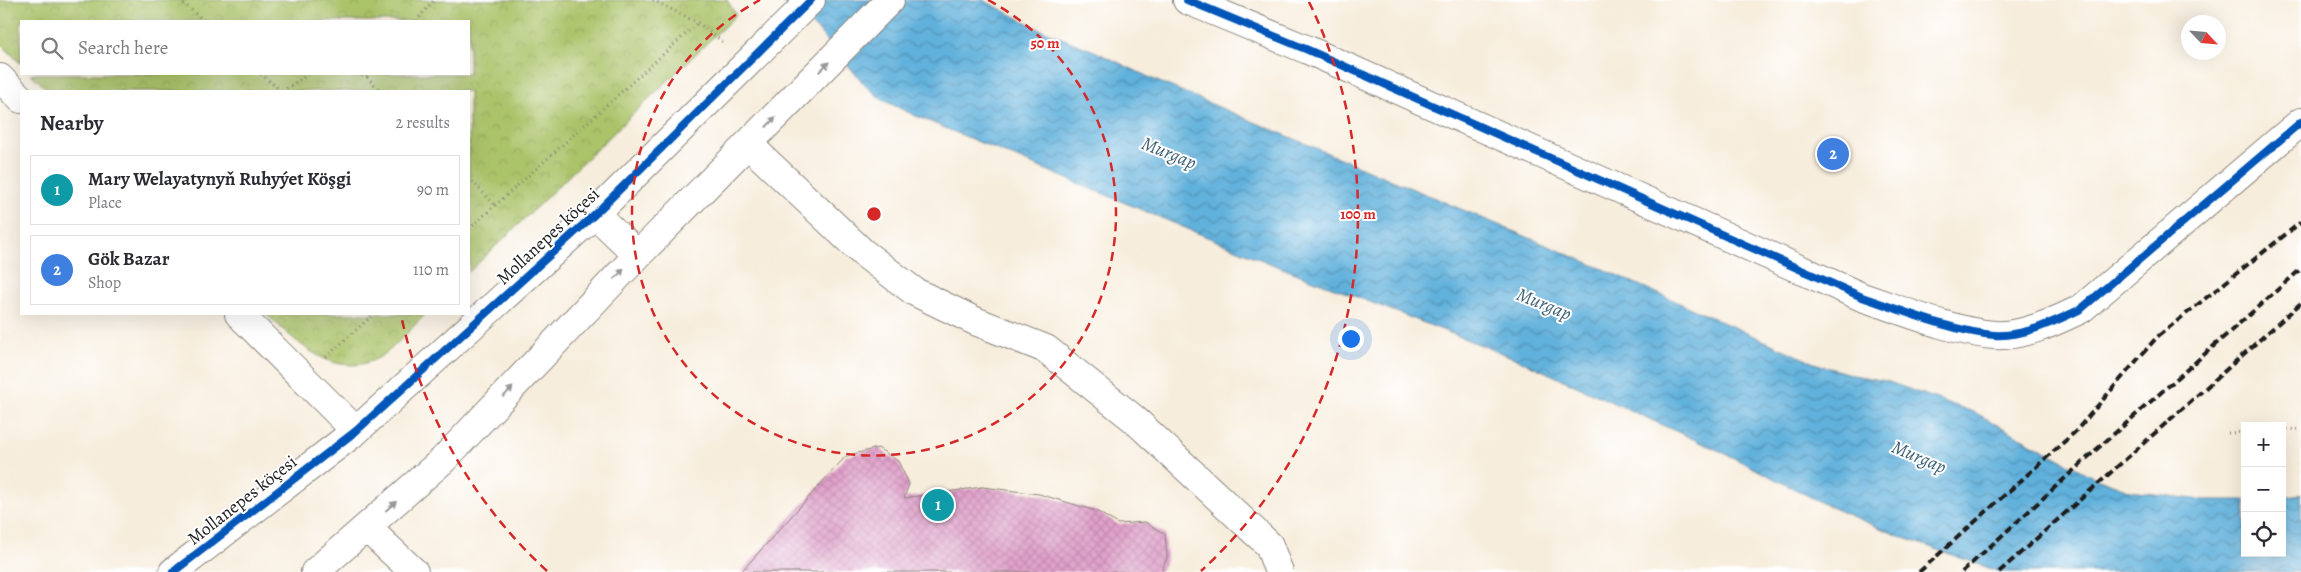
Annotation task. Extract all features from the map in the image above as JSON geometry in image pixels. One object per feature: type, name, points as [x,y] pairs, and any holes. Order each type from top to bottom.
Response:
[{"type":"street","name":"Mollanepes köçesi","points":[[173,572],[356,431],[595,214],[811,0]]},
{"type":"street","points":[[315,572],[443,460],[638,254],[749,145],[890,0]]},
{"type":"street","points":[[1187,0],[1308,50],[1862,298],[1954,326],[1995,335],[2043,328],[2081,309],[2301,122]]},
{"type":"street","points":[[0,78],[20,98]]},
{"type":"street","points":[[749,145],[862,252],[915,292],[975,320],[1046,349],[1134,419],[1269,545],[1279,572]]},
{"type":"street","points":[[595,214],[638,254]]},
{"type":"street","points":[[240,315],[356,431]]},
{"type":"street","points":[[366,528],[414,572]]},
{"type":"path","points":[[180,0],[203,20]]},
{"type":"path","points":[[417,20],[434,0]]},
{"type":"path","points":[[653,0],[698,23],[739,71]]},
{"type":"path","points":[[470,227],[698,23]]},
{"type":"path","points":[[262,75],[280,90]]},
{"type":"path","points":[[283,90],[307,75]]},
{"type":"path","points":[[368,75],[380,90]]},
{"type":"path","points":[[470,179],[495,205]]},
{"type":"path","points":[[302,377],[373,315]]},
{"type":"path","points":[[2286,430],[2301,429]]},
{"type":"path","points":[[2228,433],[2241,432]]},
{"type":"green space","points":[[0,0],[727,0],[736,15],[470,271],[470,90],[47,90],[32,75],[470,75],[470,20],[20,20],[20,63],[0,43]]},
{"type":"green space","points":[[267,315],[425,315],[385,354],[363,363],[348,365],[332,362],[304,347]]},
{"type":"water","name":"Murgap","points":[[779,0],[983,0],[1039,29],[1094,51],[1157,81],[1603,269],[1814,363],[1853,375],[1886,381],[1976,413],[2091,476],[2131,491],[2201,500],[2241,500],[2241,557],[2286,557],[2286,496],[2301,494],[2301,572],[2000,572],[1899,536],[1828,506],[1724,453],[1517,359],[1272,264],[916,116],[881,99],[864,84],[818,30]]},
{"type":"building","points":[[878,448],[898,461],[909,484],[904,498],[982,487],[1039,494],[1096,511],[1118,524],[1145,522],[1165,534],[1167,558],[1161,572],[741,572],[846,456]]},
{"type":"railway","points":[[1919,572],[2075,432],[2157,337],[2301,222]]},
{"type":"railway","points":[[1962,572],[2097,449],[2301,269]]},
{"type":"railway","points":[[1999,572],[2301,303]]},
{"type":"cycle path","points":[[173,572],[356,431],[595,214],[811,0]]},
{"type":"cycle path","points":[[1187,0],[1308,50],[1862,297],[1962,330],[1994,335],[2028,331],[2081,309],[2301,122]]},
{"type":"place","name":"Gök Bazar","points":[[1833,154]]},
{"type":"place","name":"Mary Welayatynyň Ruhyýet Köşgi","points":[[938,505]]}]
